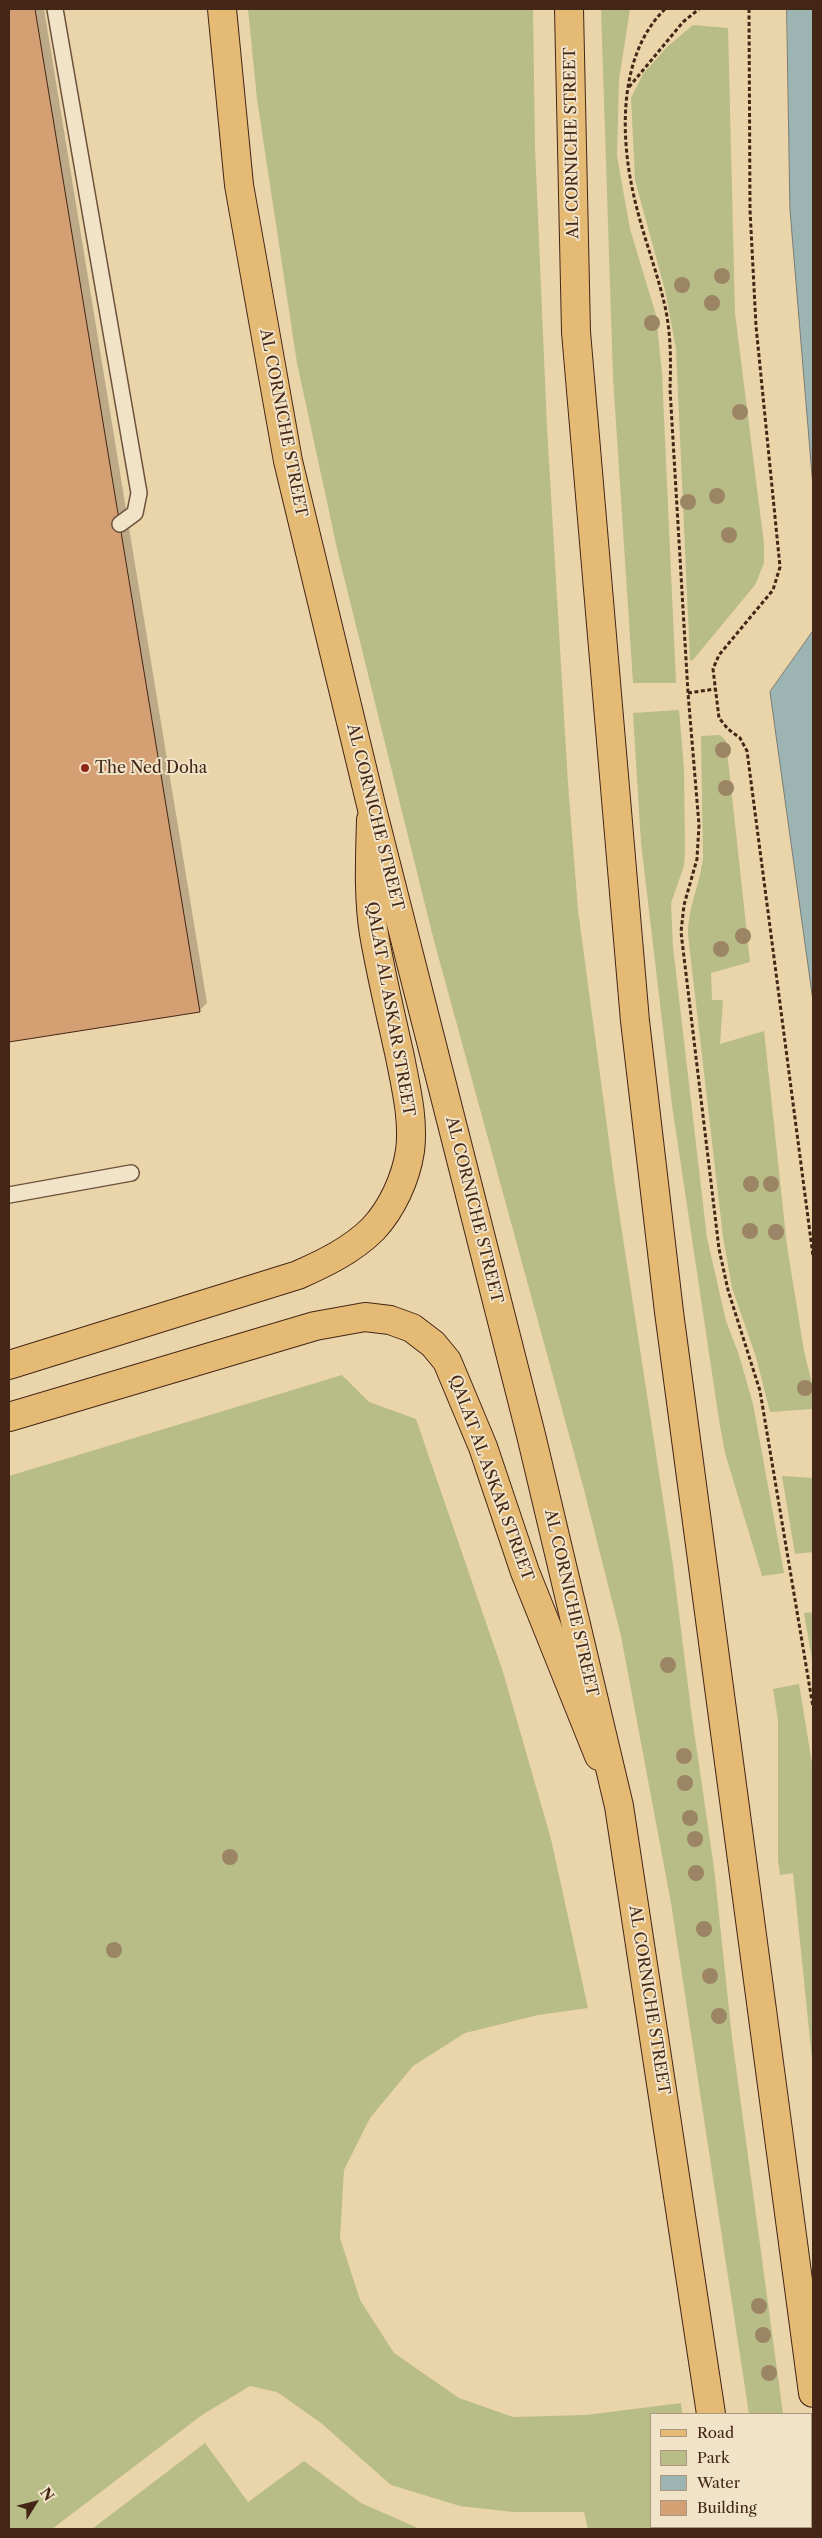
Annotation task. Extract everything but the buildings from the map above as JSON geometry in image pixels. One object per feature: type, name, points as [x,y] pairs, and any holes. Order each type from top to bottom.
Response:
[{"type":"main road","name":"AL CORNICHE STREET","points":[[222,9],[239,185],[288,460],[372,809],[531,1435],[619,1806],[711,2413]]},
{"type":"main road","name":"AL CORNICHE STREET","points":[[569,9],[576,332],[635,1021],[669,1312],[813,2393]]},
{"type":"main road","name":"QALAT AL ASKAR STREET","points":[[9,1365],[298,1275],[332,1260],[355,1244],[373,1229],[386,1212],[402,1182],[410,1151],[409,1102],[374,933],[370,894],[372,809]]},
{"type":"main road","name":"QALAT AL ASKAR STREET","points":[[9,1417],[315,1326],[365,1317],[390,1320],[412,1328],[433,1344],[447,1361],[459,1387],[483,1447],[525,1572],[619,1806]]},
{"type":"lane","points":[[55,9],[139,493],[135,513],[120,524]]},
{"type":"lane","points":[[9,1195],[131,1174]]},
{"type":"path","points":[[665,9],[645,36],[629,87],[626,125],[630,174],[664,303],[672,351],[670,389],[688,693],[699,841],[693,878],[684,905],[681,932],[719,1249],[728,1290],[760,1391],[813,1707]]},
{"type":"path","points":[[629,87],[683,22],[699,9]]},
{"type":"path","points":[[749,9],[750,200],[756,326],[780,567],[773,590],[715,663],[715,689],[719,718],[740,738],[746,751],[813,1256]]},
{"type":"path","points":[[688,693],[715,689]]},
{"type":"green space","points":[[248,9],[533,9],[535,148],[547,427],[568,784],[578,910],[615,1186],[672,1558],[691,1710],[714,1868],[732,2038],[783,2413],[749,2413],[671,1903],[621,1636],[583,1486],[433,937],[338,553],[297,363],[257,99]]},
{"type":"green space","points":[[601,9],[630,9],[619,80],[617,156],[630,229],[656,315],[662,373],[676,683],[633,683],[613,377]]},
{"type":"green space","points":[[693,25],[728,28],[735,313],[764,544],[764,563],[755,585],[692,661],[690,660],[676,349],[665,290],[635,180],[631,98],[643,74],[667,47]]},
{"type":"green space","points":[[679,710],[684,768],[685,851],[684,866],[671,903],[673,947],[707,1238],[726,1321],[739,1355],[753,1404],[784,1573],[762,1576],[725,1453],[719,1420],[672,1105],[641,843],[633,713]]},
{"type":"green space","points":[[720,735],[726,741],[750,962],[711,973],[712,1000],[723,1000],[720,1044],[764,1031],[787,1246],[804,1351],[813,1388],[813,1409],[770,1412],[756,1357],[732,1288],[723,1237],[688,935],[690,915],[703,858],[701,736]]},
{"type":"green space","points":[[342,1375],[369,1402],[416,1419],[503,1672],[551,1839],[588,2008],[538,2015],[465,2033],[413,2066],[370,2118],[344,2170],[340,2238],[360,2300],[394,2353],[459,2398],[513,2417],[586,2415],[681,2403],[682,2413],[650,2413],[650,2528],[696,2529],[588,2529],[584,2512],[513,2512],[460,2506],[391,2485],[321,2423],[277,2392],[250,2386],[202,2415],[52,2529],[9,2529],[9,1476]]},
{"type":"green space","points":[[782,1476],[813,1478],[813,1552],[795,1554]]},
{"type":"green space","points":[[813,1612],[813,1665],[804,1613]]},
{"type":"green space","points":[[799,1684],[813,1769],[813,2069],[793,1873],[780,1875],[778,1860],[778,1720],[773,1689]]},
{"type":"green space","points":[[205,2443],[248,2502],[304,2461],[361,2503],[420,2529],[92,2529]]},
{"type":"water","points":[[787,9],[813,9],[813,487],[790,210]]},
{"type":"water","points":[[813,631],[813,1001],[770,692]]},
{"type":"place","name":"The Ned Doha","points":[[85,768]]}]
